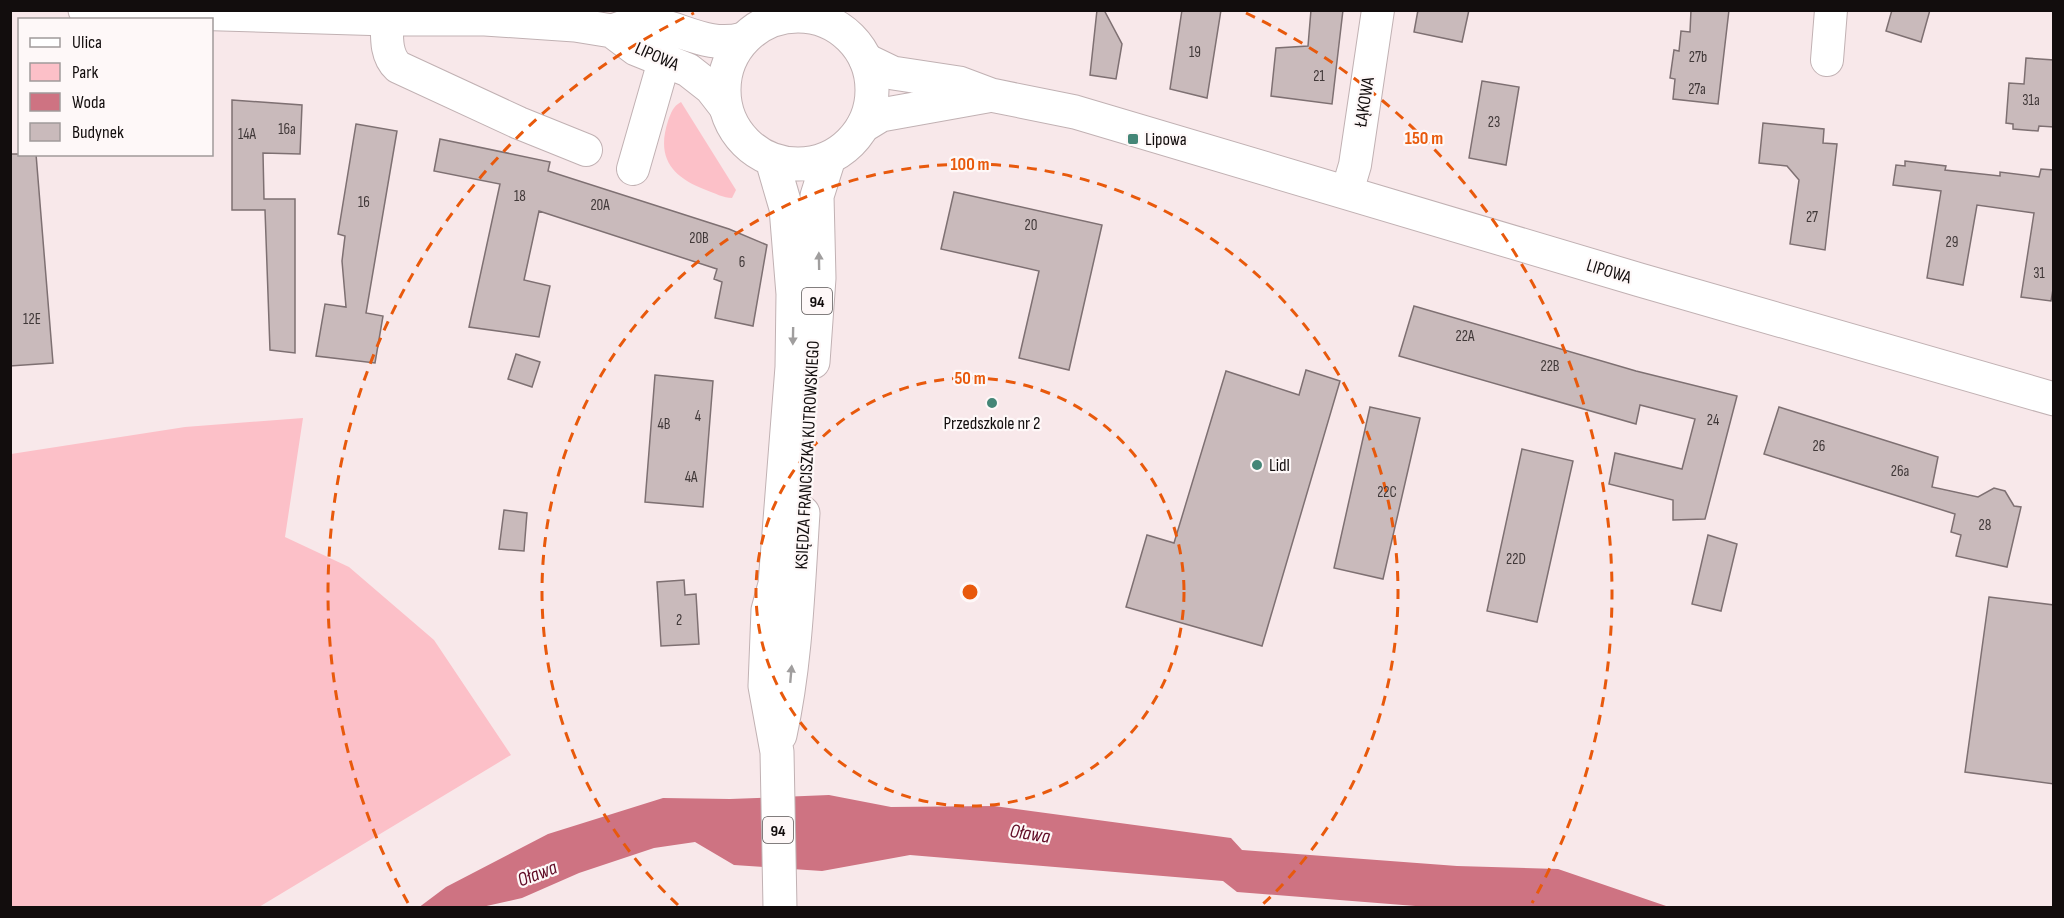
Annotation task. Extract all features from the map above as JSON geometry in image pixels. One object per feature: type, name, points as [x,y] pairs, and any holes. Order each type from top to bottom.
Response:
[{"type":"street","name":"LIPOWA","points":[[85,10],[387,19],[485,19],[560,24],[612,31],[634,24],[652,24],[716,43],[728,44],[761,24]]},
{"type":"street","name":"ŁĄKOWA","points":[[1347,192],[1355,165],[1378,10]]},
{"type":"street","points":[[1827,60],[1831,10]]},
{"type":"street","points":[[789,16],[822,16],[847,34],[866,60],[872,93],[869,111],[854,139],[829,158],[810,163],[791,164],[772,160],[742,139],[725,106],[726,71],[761,24],[789,16]]},
{"type":"street","points":[[387,19],[387,41],[392,62],[398,67],[519,123],[586,150]]},
{"type":"street","name":"LIPOWA","points":[[612,31],[636,49],[696,74],[725,106]]},
{"type":"street","name":"LIPOWA","points":[[866,60],[893,73],[959,83],[992,95],[1075,111],[2054,399]]},
{"type":"street","points":[[633,169],[662,68]]},
{"type":"street","name":"LIPOWA","points":[[862,126],[882,115],[992,95]]},
{"type":"street","name":"KSIĘDZA FRANCISZKA KUTROWSKIEGO","points":[[777,752],[790,688],[800,583],[819,278],[817,206],[829,158]]},
{"type":"street","name":"KSIĘDZA FRANCISZKA KUTROWSKIEGO","points":[[772,160],[786,208],[793,294],[792,367],[775,584],[768,610],[765,686],[777,752],[780,908]]},
{"type":"green space","points":[[681,102],[736,190],[732,198],[694,185],[676,172],[670,164],[664,146],[665,134],[671,113]]},
{"type":"green space","points":[[303,418],[285,537],[349,567],[434,640],[511,755],[259,907],[11,907],[11,454],[185,427]]},
{"type":"water","name":"Oława","points":[[829,795],[891,807],[994,806],[1231,838],[1242,850],[1457,866],[1558,869],[1669,907],[1428,907],[1237,892],[1223,881],[910,855],[822,871],[734,865],[695,842],[654,848],[579,873],[522,898],[482,907],[418,908],[446,887],[548,834],[663,798],[730,799]]},
{"type":"building","points":[[1097,10],[1104,10],[1122,44],[1116,79],[1090,75]]},
{"type":"building","points":[[1182,10],[1221,10],[1207,98],[1170,89]]},
{"type":"building","points":[[1311,10],[1343,10],[1332,104],[1271,96],[1276,48],[1308,46]]},
{"type":"building","points":[[1418,10],[1469,10],[1462,42],[1414,32]]},
{"type":"building","points":[[1691,10],[1729,10],[1718,104],[1673,99],[1675,79],[1670,78],[1674,50],[1679,51],[1681,31],[1690,32]]},
{"type":"building","points":[[1892,10],[1930,10],[1921,42],[1886,31]]},
{"type":"building","points":[[2026,58],[2054,60],[2054,127],[2039,126],[2038,131],[2013,129],[2013,124],[2006,123],[2009,83],[2024,84]]},
{"type":"building","points":[[1482,81],[1519,87],[1506,165],[1469,158]]},
{"type":"building","points":[[232,100],[302,105],[300,154],[263,153],[264,199],[295,199],[295,353],[270,350],[265,210],[232,210]]},
{"type":"building","points":[[1763,123],[1824,129],[1823,143],[1837,144],[1825,250],[1790,244],[1799,180],[1787,166],[1759,163]]},
{"type":"building","points":[[356,124],[397,131],[366,313],[383,316],[375,363],[316,356],[325,304],[346,307],[342,261],[345,236],[338,234]]},
{"type":"building","points":[[440,139],[550,162],[548,171],[729,229],[767,245],[753,326],[715,318],[722,282],[714,279],[717,269],[539,211],[524,280],[550,286],[539,337],[469,327],[500,184],[434,171]]},
{"type":"building","points":[[10,154],[18,154],[18,156],[36,156],[53,363],[10,366]]},
{"type":"building","points":[[1905,161],[1946,166],[1945,170],[2000,176],[2000,172],[2039,177],[2041,169],[2054,170],[2054,283],[2051,301],[2021,297],[2034,213],[1977,205],[1963,285],[1927,278],[1941,191],[1893,185],[1896,165],[1905,166]]},
{"type":"building","points":[[954,192],[1102,225],[1069,370],[1019,358],[1039,271],[941,249]]},
{"type":"building","points":[[1414,306],[1636,371],[1737,396],[1705,519],[1673,520],[1673,500],[1609,484],[1615,453],[1682,469],[1695,419],[1640,405],[1636,424],[1399,356]]},
{"type":"building","points":[[516,354],[540,362],[532,387],[508,379]]},
{"type":"building","name":"Lidl","points":[[1306,370],[1340,381],[1262,646],[1126,607],[1147,535],[1174,543],[1226,371],[1299,395]]},
{"type":"building","points":[[655,375],[713,381],[703,507],[645,502]]},
{"type":"building","points":[[1370,407],[1420,418],[1383,579],[1334,568]]},
{"type":"building","points":[[1779,407],[1938,457],[1932,487],[1978,497],[1994,488],[2005,491],[2014,506],[2021,507],[2007,567],[1956,556],[1961,535],[1951,532],[1955,514],[1764,454]]},
{"type":"building","points":[[1522,449],[1573,461],[1537,622],[1487,611]]},
{"type":"building","points":[[504,510],[527,513],[524,551],[499,549]]},
{"type":"building","points":[[1708,535],[1737,544],[1721,611],[1692,604]]},
{"type":"building","points":[[684,580],[685,595],[696,594],[699,644],[661,646],[657,582]]},
{"type":"building","points":[[1989,597],[2054,605],[2054,784],[1965,772]]},
{"type":"place","name":"Lipowa","points":[[1133,139]]},
{"type":"place","name":"Przedszkole nr 2","points":[[992,403]]},
{"type":"place","name":"Lidl","points":[[1257,465]]}]
